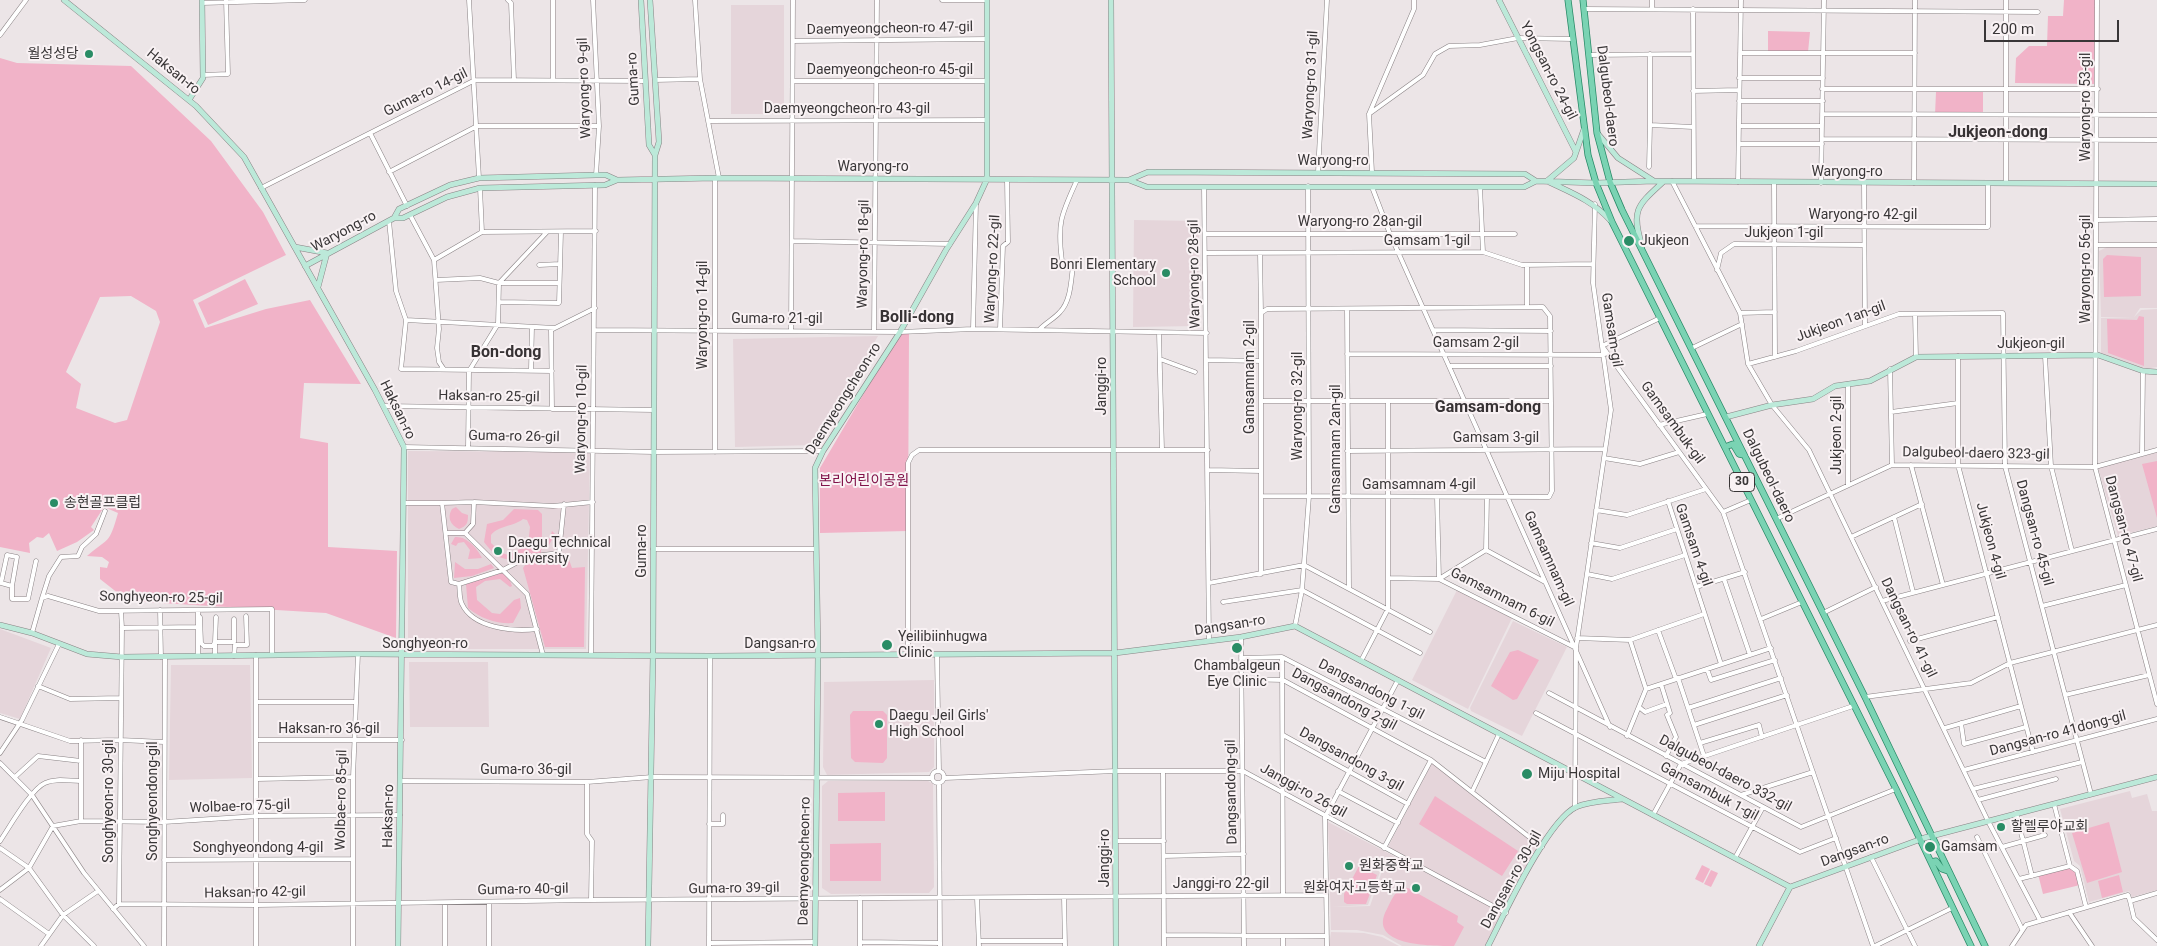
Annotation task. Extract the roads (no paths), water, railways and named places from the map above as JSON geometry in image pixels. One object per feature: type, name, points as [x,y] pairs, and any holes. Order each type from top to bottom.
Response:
[{"type":"main road","name":"Haksan-ro","points":[[64,0],[189,100],[244,157],[384,406],[404,447],[402,740],[398,946]]},
{"type":"main road","name":"Guma-ro","points":[[641,0],[649,145],[655,155]]},
{"type":"main road","name":"Guma-ro","points":[[648,946],[652,777],[655,155],[660,142],[650,0]]},
{"type":"main road","name":"Daemyeongcheon-ro","points":[[815,944],[818,655],[815,468],[823,451],[900,332],[950,244],[976,203],[987,180],[987,0]]},
{"type":"main road","name":"Janggi-ro","points":[[1111,0],[1116,946]]},
{"type":"main road","name":"Yongsan-ro 24-gil","points":[[1499,0],[1576,152]]},
{"type":"main road","name":"Dalgubeol-daero","points":[[1568,0],[1588,155],[1596,183],[1612,222],[1896,789],[1971,946]]},
{"type":"main road","name":"Dalgubeol-daero","points":[[1583,0],[1597,133],[1610,182],[1622,210],[1865,697],[1986,946]]},
{"type":"main road","points":[[189,100],[203,75],[202,2]]},
{"type":"main road","points":[[1584,126],[1576,152],[1570,162],[1546,181],[1594,204],[1612,222]]},
{"type":"main road","points":[[1597,133],[1618,158],[1654,181]]},
{"type":"main road","name":"Waryong-ro","points":[[1129,180],[1148,172],[1372,172],[1525,174],[1536,181]]},
{"type":"main road","name":"Waryong-ro","points":[[391,220],[399,210],[450,185],[479,178],[606,175],[617,180]]},
{"type":"main road","name":"Waryong-ro","points":[[305,266],[391,220],[403,218],[448,197],[480,188],[606,185],[617,180],[793,178],[1129,180],[1147,187],[1524,187],[1536,181],[1596,183],[1694,181],[2157,184]]},
{"type":"main road","points":[[1643,249],[1635,217],[1642,203],[1663,182]]},
{"type":"main road","points":[[295,248],[327,253],[318,287]]},
{"type":"main road","name":"Jukjeon-gil","points":[[1726,417],[1772,405],[1813,399],[1835,386],[1870,380],[1916,357],[2096,355],[2143,372],[2157,372]]},
{"type":"main road","points":[[1725,447],[1734,444],[1740,454],[1744,455]]},
{"type":"main road","name":"Songhyeon-ro","points":[[0,625],[32,633],[87,654],[122,657],[358,654],[403,656],[653,655]]},
{"type":"main road","points":[[1295,626],[1790,887],[1759,946]]},
{"type":"main road","name":"Dangsan-ro","points":[[653,655],[1115,653],[1241,637],[1295,626]]},
{"type":"main road","name":"Dangsan-ro","points":[[1790,887],[1920,839],[2157,777]]},
{"type":"main road","points":[[1574,808],[1587,804],[1622,799]]},
{"type":"main road","name":"Dangsan-ro 30-gil","points":[[1488,946],[1542,847],[1556,825],[1574,808]]},
{"type":"main road","points":[[1931,862],[1936,861],[1942,869],[1948,871]]},
{"type":"street","points":[[0,35],[26,0]]},
{"type":"street","points":[[202,2],[305,0]]},
{"type":"street","points":[[469,0],[475,80],[479,178]]},
{"type":"street","points":[[508,0],[511,4],[514,80]]},
{"type":"street","points":[[553,0],[553,80]]},
{"type":"street","name":"Waryong-ro 9-gil","points":[[593,0],[599,126],[596,175]]},
{"type":"street","name":"Waryong-ro 14-gil","points":[[695,0],[700,79],[717,178],[714,452]]},
{"type":"street","points":[[791,331],[794,0]]},
{"type":"street","name":"Waryong-ro 18-gil","points":[[874,330],[877,0]]},
{"type":"street","points":[[942,0],[987,0]]},
{"type":"street","name":"Waryong-ro 31-gil","points":[[1318,172],[1327,0]]},
{"type":"street","points":[[1372,172],[1368,114],[1414,9],[1414,0]]},
{"type":"street","points":[[1652,0],[1652,9]]},
{"type":"street","points":[[1738,182],[1741,0]]},
{"type":"street","points":[[1821,183],[1824,0]]},
{"type":"street","points":[[1914,183],[1915,0]]},
{"type":"street","points":[[2006,0],[2006,183]]},
{"type":"street","name":"Waryong-ro 53-gil","points":[[2097,0],[2098,184]]},
{"type":"street","points":[[203,75],[228,74],[227,2]]},
{"type":"street","points":[[1584,9],[2038,12]]},
{"type":"street","points":[[1693,10],[1694,181]]},
{"type":"street","points":[[1368,114],[1423,75],[1435,54],[1449,46],[1480,44],[1518,38],[1573,39]]},
{"type":"street","name":"Daemyeongcheon-ro 47-gil","points":[[793,41],[987,40]]},
{"type":"street","points":[[1740,53],[1914,54]]},
{"type":"street","points":[[1649,167],[1650,54]]},
{"type":"street","points":[[1589,55],[1693,54]]},
{"type":"street","points":[[1740,78],[1823,78]]},
{"type":"street","points":[[655,80],[700,79]]},
{"type":"street","name":"Guma-ro 14-gil","points":[[262,188],[475,80],[645,81]]},
{"type":"street","name":"Daemyeongcheon-ro 45-gil","points":[[793,81],[987,81]]},
{"type":"street","points":[[1822,90],[2098,89]]},
{"type":"street","points":[[1693,91],[1739,90]]},
{"type":"street","points":[[1740,101],[1823,101]]},
{"type":"street","points":[[1822,114],[2157,114]]},
{"type":"street","name":"Daemyeongcheon-ro 43-gil","points":[[708,121],[987,120]]},
{"type":"street","points":[[1650,125],[1693,128]]},
{"type":"street","points":[[389,172],[477,126],[599,126]]},
{"type":"street","points":[[1739,126],[1822,126]]},
{"type":"street","points":[[370,133],[407,206]]},
{"type":"street","points":[[1738,144],[1914,140],[2157,140]]},
{"type":"street","name":"Waryong-ro 22-gil","points":[[1000,329],[1003,246],[1008,242],[1007,180]]},
{"type":"street","points":[[1039,330],[1050,318],[1060,312],[1067,300],[1073,266],[1062,261],[1058,227],[1077,180]]},
{"type":"street","points":[[1672,181],[1740,313],[1748,364],[1772,405]]},
{"type":"street","points":[[1774,183],[1775,357]]},
{"type":"street","points":[[1864,183],[1865,326]]},
{"type":"street","name":"Waryong-ro 42-gil","points":[[1694,226],[1988,227],[1988,183]]},
{"type":"street","name":"Waryong-ro 56-gil","points":[[2096,355],[2098,184]]},
{"type":"street","name":"Waryong-ro 10-gil","points":[[592,654],[595,185]]},
{"type":"street","name":"Waryong-ro 32-gil","points":[[1295,626],[1302,590],[1309,496],[1310,309],[1308,186]]},
{"type":"street","name":"Waryong-ro 28-gil","points":[[1204,187],[1210,641]]},
{"type":"street","name":"Gamsamnam-gil","points":[[1372,187],[1390,234],[1610,727]]},
{"type":"street","points":[[1480,187],[1483,252]]},
{"type":"street","points":[[480,188],[482,232]]},
{"type":"street","points":[[973,329],[976,203]]},
{"type":"street","name":"Gamsam-gil","points":[[1574,773],[1577,638],[1611,410],[1593,283],[1594,204]]},
{"type":"street","points":[[410,215],[434,260],[438,322],[437,348],[439,362],[443,368]]},
{"type":"street","points":[[2097,220],[2157,219]]},
{"type":"street","points":[[391,220],[396,291],[406,320],[400,369],[470,368],[552,371]]},
{"type":"street","points":[[434,260],[482,232],[596,231]]},
{"type":"street","points":[[468,448],[470,368],[498,324],[499,283],[546,232]]},
{"type":"street","points":[[499,302],[559,303],[561,232]]},
{"type":"street","name":"Waryong-ro 28an-gil","points":[[1206,234],[1515,234]]},
{"type":"street","points":[[792,241],[950,244]]},
{"type":"street","name":"Jukjeon 1-gil","points":[[1717,270],[1721,253],[1734,244],[1864,245]]},
{"type":"street","points":[[2097,245],[2157,245]]},
{"type":"street","name":"Gamsam 1-gil","points":[[1206,253],[1483,252],[1527,265],[1593,264]]},
{"type":"street","points":[[1260,253],[1261,314]]},
{"type":"street","points":[[539,265],[560,264]]},
{"type":"street","points":[[1527,265],[1527,307]]},
{"type":"street","points":[[436,280],[480,278],[499,283],[560,283]]},
{"type":"street","name":"Gamsamnam 2-gil","points":[[1261,574],[1261,314],[1267,308],[1543,307],[1550,316],[1550,331]]},
{"type":"street","points":[[406,320],[555,328],[595,308]]},
{"type":"street","name":"Gamsamnam 2an-gil","points":[[1347,308],[1348,588]]},
{"type":"street","points":[[1740,313],[1775,312]]},
{"type":"street","name":"Jukjeon 1an-gil","points":[[1748,364],[1775,357],[1898,314],[2003,313]]},
{"type":"street","name":"Dangsan-ro 45-gil","points":[[2003,313],[2005,466],[2091,794]]},
{"type":"street","points":[[1915,314],[1916,357]]},
{"type":"street","points":[[1602,346],[1660,318]]},
{"type":"street","points":[[1692,348],[1742,324]]},
{"type":"street","points":[[531,369],[532,327]]},
{"type":"street","points":[[552,409],[552,330],[555,328]]},
{"type":"street","name":"Guma-ro 21-gil","points":[[594,330],[874,330],[900,332],[1000,329],[1207,334]]},
{"type":"street","points":[[1434,330],[1550,331],[1552,449]]},
{"type":"street","points":[[1159,333],[1162,450]]},
{"type":"street","name":"Gamsambuk-gil","points":[[1602,346],[1723,512],[1874,946]]},
{"type":"street","name":"Gamsam 2-gil","points":[[1347,354],[1604,355]]},
{"type":"street","name":"Dangsan-ro 47-gil","points":[[2096,355],[2095,467],[2157,704]]},
{"type":"street","name":"Jukjeon 4-gil","points":[[1958,356],[1958,465],[2033,752]]},
{"type":"street","points":[[2045,356],[2051,466],[2072,551]]},
{"type":"street","points":[[1160,359],[1195,372]]},
{"type":"street","points":[[1207,360],[1261,361]]},
{"type":"street","points":[[1449,366],[1551,366]]},
{"type":"street","points":[[1890,369],[1892,465]]},
{"type":"street","points":[[2142,454],[2143,372]]},
{"type":"street","name":"Jukjeon 2-gil","points":[[1848,384],[1848,485]]},
{"type":"street","points":[[1261,401],[1551,401]]},
{"type":"street","points":[[1361,661],[1388,610],[1388,402]]},
{"type":"street","points":[[1891,412],[1958,403]]},
{"type":"street","name":"Dangsan-ro 41-gil","points":[[1772,405],[1809,450],[1988,820]]},
{"type":"street","name":"Haksan-ro 25-gil","points":[[384,406],[654,410]]},
{"type":"street","points":[[1660,425],[1707,414]]},
{"type":"street","name":"Guma-ro 26-gil","points":[[404,447],[654,452],[823,451]]},
{"type":"street","name":"Gamsamnam 4-gil","points":[[1261,496],[1549,497],[1552,491],[1552,449]]},
{"type":"street","name":"Gamsam 3-gil","points":[[1348,451],[1605,449]]},
{"type":"street","points":[[908,655],[908,463],[912,455],[919,450],[1208,450]]},
{"type":"street","name":"Dalgubeol-daero 323-gil","points":[[1776,519],[1892,465],[2095,467],[2157,450]]},
{"type":"street","points":[[1604,458],[1640,464],[1679,452]]},
{"type":"street","points":[[1911,465],[1943,585]]},
{"type":"street","points":[[1208,470],[1261,470]]},
{"type":"street","points":[[1668,502],[1706,489]]},
{"type":"street","name":"Gamsamnam 6-gil","points":[[1437,497],[1438,579],[1576,648]]},
{"type":"street","name":"Gamsamnam 4-gil","points":[[1486,550],[1487,497]]},
{"type":"street","points":[[1723,512],[1751,500]]},
{"type":"street","points":[[465,533],[472,524],[474,502]]},
{"type":"street","points":[[404,503],[564,504],[593,502]]},
{"type":"street","name":"Gamsam 4-gil","points":[[1596,510],[1627,515],[1668,502],[1720,664]]},
{"type":"street","points":[[442,503],[451,582],[459,584],[502,570],[527,557],[559,553],[564,504]]},
{"type":"street","points":[[1851,537],[1922,504]]},
{"type":"street","points":[[32,633],[49,576],[61,557],[78,556],[82,547],[96,534],[105,511]]},
{"type":"street","points":[[1894,517],[1914,592]]},
{"type":"street","points":[[1591,543],[1620,548],[1676,529]]},
{"type":"street","points":[[1882,601],[2157,529]]},
{"type":"street","points":[[446,533],[465,533],[527,594],[543,655]]},
{"type":"street","points":[[653,549],[815,549]]},
{"type":"street","points":[[1388,578],[1438,579],[1486,550],[1546,582]]},
{"type":"street","points":[[12,586],[1,583],[7,555],[17,557],[12,586],[12,599],[28,599],[36,561]]},
{"type":"street","points":[[1586,574],[1612,579],[1685,555]]},
{"type":"street","points":[[1209,583],[1304,566],[1430,632]]},
{"type":"street","points":[[1696,588],[1745,572]]},
{"type":"street","points":[[1724,578],[1750,655]]},
{"type":"street","points":[[459,584],[461,603],[471,617],[486,624],[512,629],[536,629]]},
{"type":"street","points":[[2042,606],[2126,585]]},
{"type":"street","points":[[1823,613],[1876,587]]},
{"type":"street","points":[[1223,602],[1302,590],[1420,653]]},
{"type":"street","name":"Songhyeon-ro 25-gil","points":[[42,598],[48,596],[100,611],[272,609],[272,655]]},
{"type":"street","points":[[1761,619],[1802,602]]},
{"type":"street","name":"Songhyeondong-gil","points":[[160,610],[163,657],[164,946]]},
{"type":"street","points":[[198,610],[198,656]]},
{"type":"street","points":[[121,611],[122,657]]},
{"type":"street","points":[[1577,638],[1630,640],[1704,614]]},
{"type":"street","points":[[215,642],[247,645],[246,616]]},
{"type":"street","points":[[200,617],[201,643],[204,646],[213,646],[215,642]]},
{"type":"street","points":[[215,656],[216,617]]},
{"type":"street","name":"Dangsan-ro 41-gil","points":[[1910,642],[1998,617]]},
{"type":"street","points":[[234,619],[234,656]]},
{"type":"street","points":[[1865,697],[1971,682],[2010,663],[2157,625]]},
{"type":"street","points":[[122,628],[198,627]]},
{"type":"street","points":[[1658,630],[1704,756]]},
{"type":"street","name":"Dangsandong-gil","points":[[1241,637],[1244,946]]},
{"type":"street","points":[[1627,736],[1646,689],[1630,640]]},
{"type":"street","points":[[0,753],[20,723],[59,644]]},
{"type":"street","points":[[1646,689],[1771,648]]},
{"type":"street","name":"Wolbae-ro 85-gil","points":[[353,946],[353,777],[358,654]]},
{"type":"street","points":[[256,655],[258,816],[256,946]]},
{"type":"street","points":[[937,655],[939,771]]},
{"type":"street","points":[[710,656],[709,944],[815,944]]},
{"type":"street","points":[[1242,658],[1282,656],[1283,895]]},
{"type":"street","name":"Dangsandong 1-gil","points":[[1282,656],[1486,762]]},
{"type":"street","name":"Songhyeon-ro 30-gil","points":[[119,904],[122,657]]},
{"type":"street","points":[[1708,669],[1711,680],[1775,660]]},
{"type":"street","points":[[2065,695],[2150,675]]},
{"type":"street","points":[[1688,708],[1781,678]]},
{"type":"street","name":"Dangsandong 2-gil","points":[[1242,679],[1282,680],[1431,760],[1542,847]]},
{"type":"street","points":[[1327,946],[1325,816],[1398,680]]},
{"type":"street","points":[[1661,684],[1670,713],[1667,716],[1676,737],[1666,756]]},
{"type":"street","points":[[38,686],[70,699],[121,698]]},
{"type":"street","name":"Dalgubeol-daero 332-gil","points":[[1549,694],[1801,827],[1896,789]]},
{"type":"street","points":[[1694,725],[1787,695]]},
{"type":"street","points":[[256,702],[356,702]]},
{"type":"street","points":[[1639,707],[1645,712],[1668,704]]},
{"type":"street","points":[[1653,815],[1681,764],[1853,706]]},
{"type":"street","points":[[1944,728],[2021,706]]},
{"type":"street","points":[[1536,713],[1574,733]]},
{"type":"street","points":[[0,717],[70,741],[120,740],[164,742]]},
{"type":"street","name":"Dangsan-ro 41dong-gil","points":[[1964,770],[2157,719]]},
{"type":"street","points":[[1961,723],[1964,744],[2026,727]]},
{"type":"street","points":[[1700,743],[1758,725],[1762,737]]},
{"type":"street","name":"Gamsambuk 1-gil","points":[[1574,733],[1800,852],[1836,838]]},
{"type":"street","points":[[1472,792],[1499,734]]},
{"type":"street","name":"Dangsandong 3-gil","points":[[1283,735],[1408,804]]},
{"type":"street","points":[[81,740],[81,821]]},
{"type":"street","name":"Haksan-ro 36-gil","points":[[257,740],[402,740]]},
{"type":"street","points":[[15,777],[38,756],[80,761]]},
{"type":"street","points":[[1384,848],[1431,760]]},
{"type":"street","points":[[1973,789],[2082,762]]},
{"type":"street","points":[[0,763],[32,795],[98,890],[144,946]]},
{"type":"street","name":"Janggi-ro 26-gil","points":[[1116,771],[1243,770],[1384,848],[1506,912]]},
{"type":"street","points":[[860,898],[860,944],[940,945],[939,784],[945,778],[1116,771]]},
{"type":"street","points":[[1164,771],[1164,946]]},
{"type":"street","points":[[939,784],[935,783],[932,778],[933,773],[943,772],[945,778]]},
{"type":"street","points":[[1741,795],[1813,772]]},
{"type":"street","points":[[1574,773],[1574,808]]},
{"type":"street","points":[[257,779],[353,777]]},
{"type":"street","name":"Guma-ro 36-gil","points":[[401,781],[586,782],[652,777],[817,777]]},
{"type":"street","name":"Daemyeongcheon-ro","points":[[817,777],[932,778]]},
{"type":"street","points":[[1978,800],[2056,779]]},
{"type":"street","points":[[0,842],[32,795],[43,783],[55,780],[80,781]]},
{"type":"street","points":[[586,782],[587,834],[592,841],[591,900]]},
{"type":"street","points":[[1338,791],[1398,823]]},
{"type":"street","points":[[2054,804],[2070,866],[2076,871],[2086,907]]},
{"type":"street","points":[[1734,858],[1763,807]]},
{"type":"street","points":[[2016,813],[2032,876]]},
{"type":"street","name":"Wolbae-ro 75-gil","points":[[53,826],[81,821],[164,822],[258,816],[400,815]]},
{"type":"street","points":[[709,824],[723,824],[723,815]]},
{"type":"street","points":[[1988,820],[2040,920]]},
{"type":"street","points":[[0,890],[29,868],[53,826]]},
{"type":"street","points":[[2002,847],[2045,835]]},
{"type":"street","points":[[1977,837],[2022,929]]},
{"type":"street","points":[[1116,841],[1164,841]]},
{"type":"street","points":[[0,848],[29,868],[64,916],[94,946]]},
{"type":"street","points":[[1164,856],[1244,854]]},
{"type":"street","points":[[1871,856],[1915,946]]},
{"type":"street","name":"Songhyeondong 4-gil","points":[[164,860],[353,859]]},
{"type":"street","points":[[2019,879],[2070,866]]},
{"type":"street","points":[[41,946],[64,916],[98,890]]},
{"type":"street","points":[[2130,901],[2157,893]]},
{"type":"street","name":"Janggi-ro 22-gil","points":[[1116,897],[1326,895]]},
{"type":"street","points":[[2012,946],[2026,925],[2128,895],[2134,918],[2157,940]]},
{"type":"street","points":[[1064,897],[1065,946]]},
{"type":"street","name":"Guma-ro 39-gil","points":[[649,901],[1116,897]]},
{"type":"street","points":[[977,898],[979,946]]},
{"type":"street","points":[[0,899],[49,934]]},
{"type":"street","name":"Guma-ro 40-gil","points":[[398,903],[649,901]]},
{"type":"street","points":[[489,902],[489,946]]},
{"type":"street","name":"Haksan-ro 42-gil","points":[[119,904],[257,906],[398,903]]},
{"type":"street","points":[[444,946],[445,903]]},
{"type":"street","points":[[113,909],[119,904]]},
{"type":"street","points":[[1874,946],[1952,908]]},
{"type":"street","points":[[2069,912],[2092,946]]},
{"type":"street","points":[[1164,935],[1327,936]]},
{"type":"street","points":[[1283,936],[1283,946]]},
{"type":"street","points":[[979,941],[1065,941]]},
{"type":"place","name":"월성성당","points":[[89,54]]},
{"type":"place","name":"Jukjeon","points":[[1629,241]]},
{"type":"place","name":"Bonri Elementary School","points":[[1166,273]]},
{"type":"place","name":"송현골프클럽","points":[[54,503]]},
{"type":"place","name":"Daegu Technical University","points":[[498,551]]},
{"type":"place","name":"Yeilibiinhugwa Clinic","points":[[887,645]]},
{"type":"place","name":"Chambalgeun Eye Clinic","points":[[1237,648]]},
{"type":"place","name":"Daegu Jeil Girls' High School","points":[[879,724]]},
{"type":"place","name":"Miju Hospital","points":[[1527,774]]},
{"type":"place","name":"할렐루야교회","points":[[2001,827]]},
{"type":"place","name":"Gamsam","points":[[1930,847]]},
{"type":"place","name":"원화중학교","points":[[1349,866]]},
{"type":"place","name":"원화여자고등학교","points":[[1416,888]]},
{"type":"district","name":"Jukjeon-dong","points":[[1998,133]]},
{"type":"district","name":"Bolli-dong","points":[[917,318]]},
{"type":"district","name":"Bon-dong","points":[[506,353]]},
{"type":"district","name":"Gamsam-dong","points":[[1488,408]]},
{"type":"park label","name":"본리어린이공원","points":[[864,481]]}]
